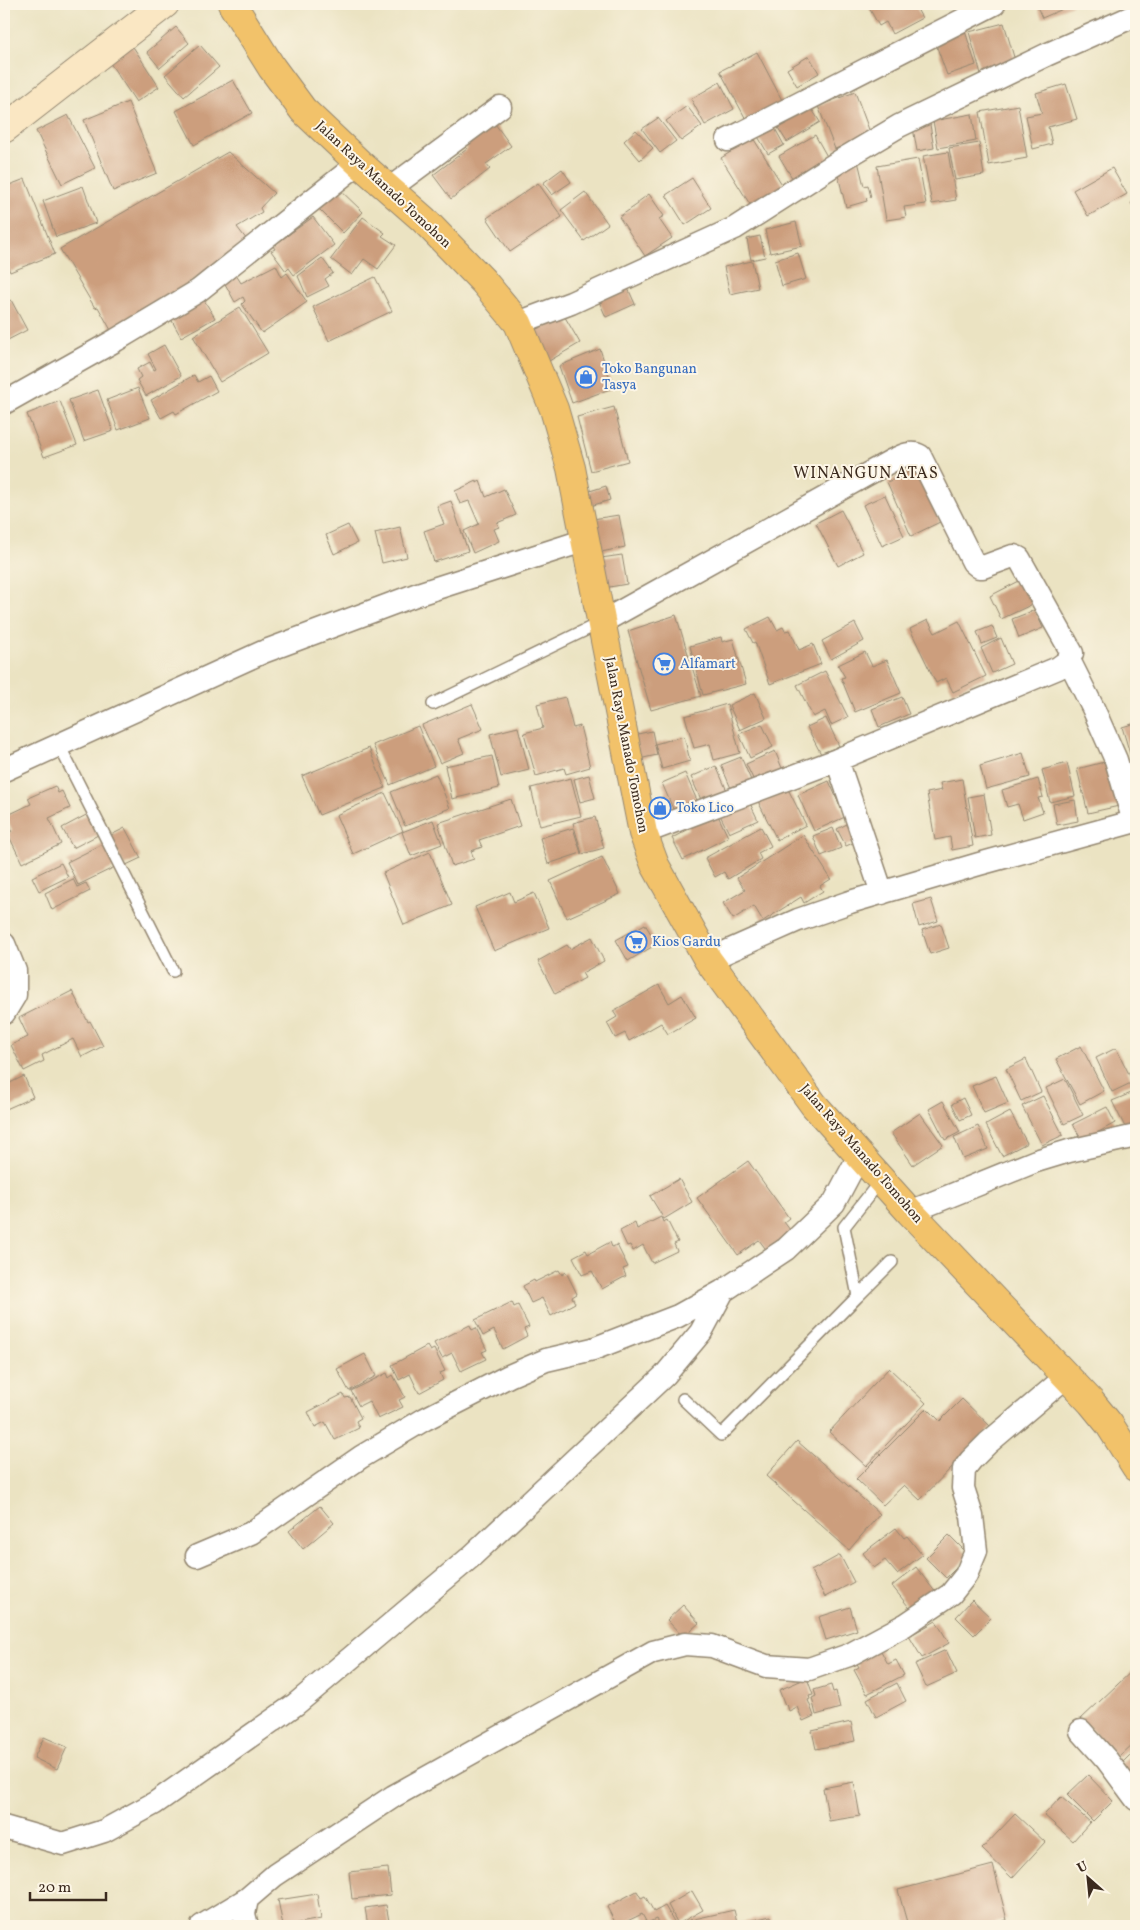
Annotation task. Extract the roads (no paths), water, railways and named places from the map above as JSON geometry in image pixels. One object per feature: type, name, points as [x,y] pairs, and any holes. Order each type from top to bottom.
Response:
[{"type":"highway","name":"Jalan Raya Manado Tomohon","points":[[232,4],[272,68],[303,110],[437,233],[483,281],[518,323],[554,409],[571,468],[643,834],[655,865],[708,960],[814,1105],[910,1212],[1067,1376],[1109,1424],[1136,1467]]},
{"type":"street","points":[[4,129],[165,4]]},
{"type":"street","points":[[728,140],[994,4]]},
{"type":"street","points":[[518,323],[571,303],[735,228],[840,161],[907,122],[1046,55],[1136,15]]},
{"type":"street","points":[[389,189],[500,107]]},
{"type":"street","points":[[4,403],[198,291],[359,163]]},
{"type":"street","points":[[602,622],[891,461],[907,454],[917,454],[970,558],[976,566],[983,567],[1014,556],[1021,561],[1070,649],[1071,656],[1058,668],[837,760],[643,834]]},
{"type":"street","points":[[4,770],[264,652],[418,594],[586,540]]},
{"type":"street","points":[[708,960],[798,920],[882,892],[1135,822],[1116,760],[1093,708],[1068,660]]},
{"type":"street","points":[[837,760],[882,892]]},
{"type":"street","points":[[4,944],[15,971],[15,995],[4,1013]]},
{"type":"street","points":[[910,1212],[1036,1161],[1068,1151],[1136,1136]]},
{"type":"street","points":[[197,1556],[251,1533],[369,1453],[425,1419],[509,1376],[546,1360],[593,1349],[670,1320],[722,1291],[786,1249],[834,1203],[859,1156]]},
{"type":"street","points":[[4,1828],[63,1844],[104,1831],[155,1803],[296,1704],[472,1556],[665,1375],[701,1332],[722,1291]]},
{"type":"street","points":[[202,1926],[247,1899],[275,1875],[394,1796],[506,1732],[653,1652],[685,1644],[712,1646],[766,1666],[810,1669],[849,1655],[905,1625],[951,1594],[966,1575],[976,1551],[972,1516],[963,1488],[964,1469],[988,1443],[1067,1376]]},
{"type":"street","points":[[1081,1732],[1107,1760],[1136,1799]]},
{"type":"street","points":[[247,1899],[244,1914],[247,1926]]},
{"type":"lane","points":[[433,704],[602,622]]},
{"type":"lane","points":[[59,745],[173,972]]},
{"type":"lane","points":[[858,1296],[844,1227],[881,1180]]},
{"type":"lane","points":[[683,1399],[721,1435],[892,1262]]},
{"type":"place","name":"Toko Bangunan Tasya","points":[[586,377]]},
{"type":"place","name":"Alfamart","points":[[664,664]]},
{"type":"place","name":"Toko Lico","points":[[660,808]]},
{"type":"place","name":"Kios Gardu","points":[[636,942]]},
{"type":"district","name":"WINANGUN ATAS","points":[[866,474]]}]
